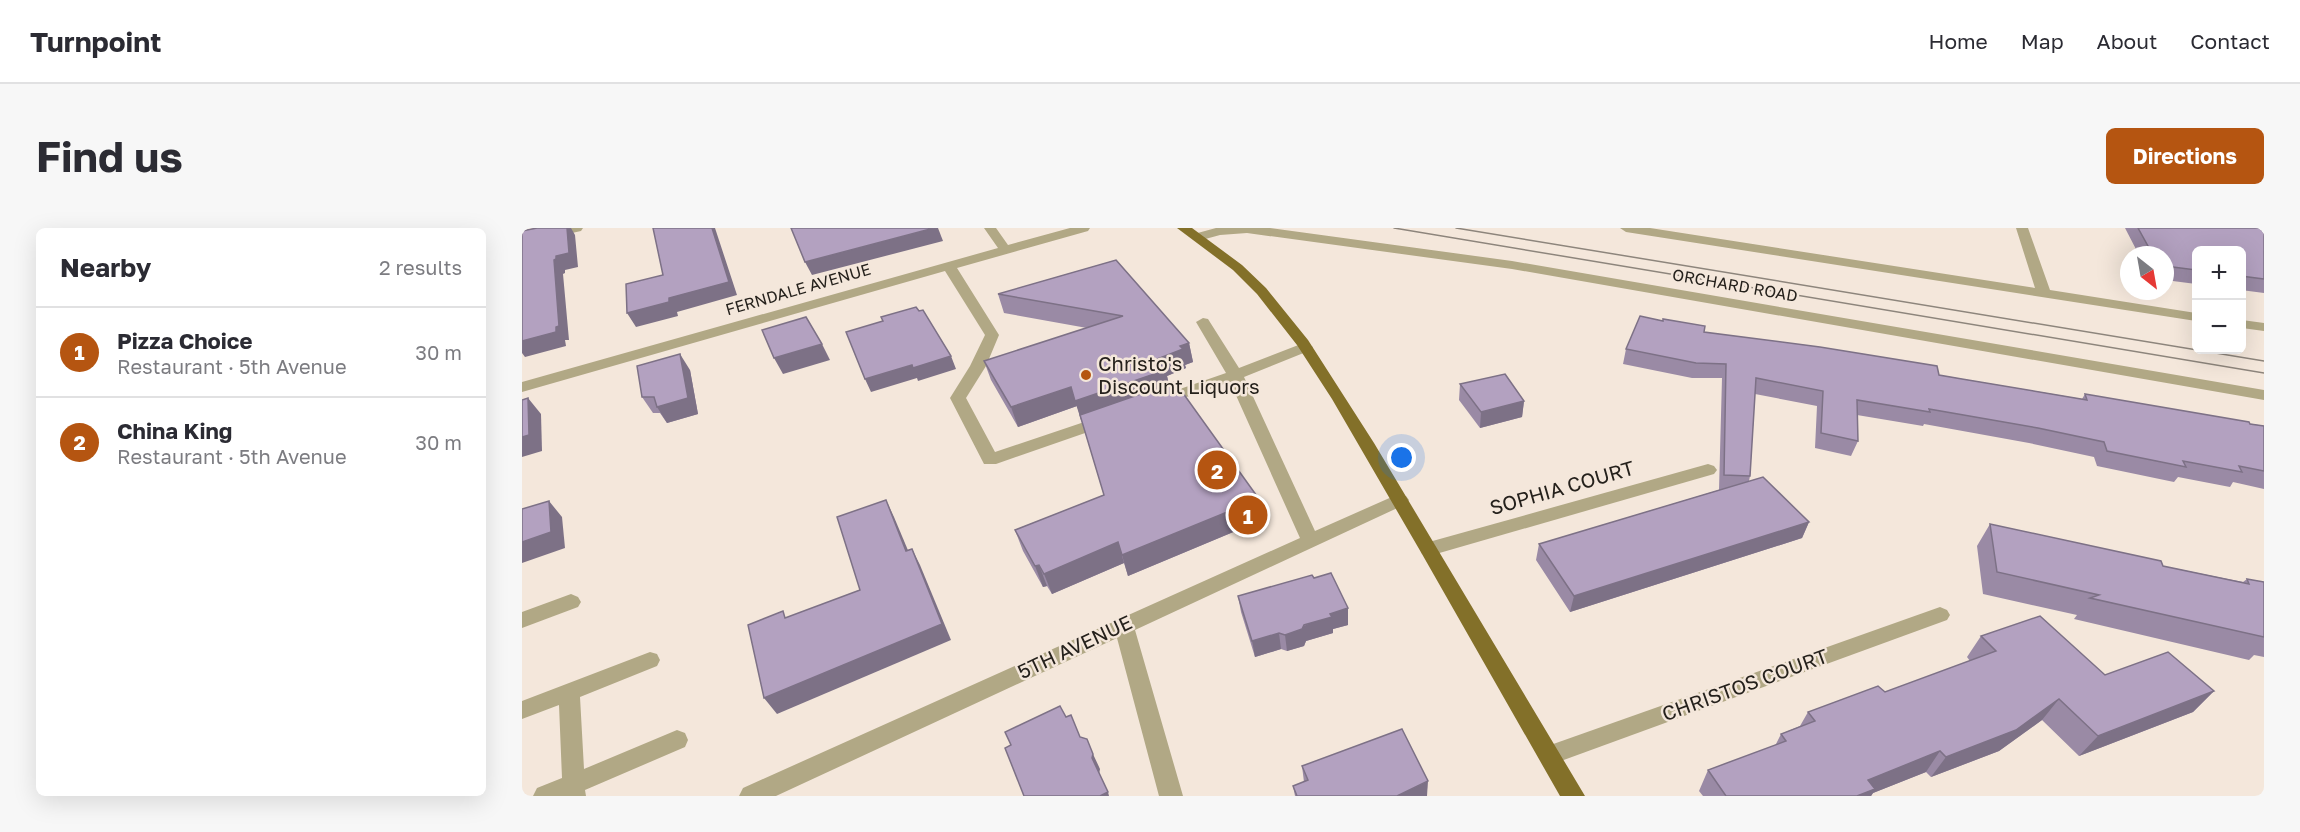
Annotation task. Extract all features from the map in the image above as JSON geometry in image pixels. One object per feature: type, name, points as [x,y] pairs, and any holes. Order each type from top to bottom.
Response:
[{"type":"main road","points":[[1195,231],[1268,297],[1306,347],[1400,500],[1574,796]]},
{"type":"street","points":[[522,240],[577,228]]},
{"type":"street","points":[[990,228],[1005,250]]},
{"type":"street","name":"FERNDALE AVENUE","points":[[522,387],[1084,228]]},
{"type":"street","points":[[1626,228],[2192,316]]},
{"type":"street","points":[[2022,228],[2044,293]]},
{"type":"street","name":"ORCHARD ROAD","points":[[1195,231],[1247,229],[1427,252],[2264,395]]},
{"type":"street","points":[[948,266],[992,334],[978,366],[958,398],[990,460],[1124,414]]},
{"type":"street","points":[[1203,322],[1235,375],[1310,540]]},
{"type":"street","points":[[2246,325],[2264,327]]},
{"type":"street","points":[[1146,406],[1306,347]]},
{"type":"street","name":"SOPHIA COURT","points":[[1429,549],[1708,470]]},
{"type":"street","name":"5TH AVENUE","points":[[751,796],[1400,500]]},
{"type":"street","points":[[522,620],[571,602]]},
{"type":"street","name":"CHRISTOS COURT","points":[[1550,755],[1940,615]]},
{"type":"street","points":[[1124,625],[1172,796]]},
{"type":"street","points":[[522,710],[650,660]]},
{"type":"street","points":[[569,692],[574,790]]},
{"type":"street","points":[[545,796],[574,790],[677,740]]},
{"type":"building","points":[[537,228],[567,228],[569,253],[556,256],[554,260],[559,326],[556,327],[556,332],[522,341],[522,231]]},
{"type":"building","points":[[653,228],[712,228],[729,282],[669,298],[669,302],[627,313],[626,284],[663,275]]},
{"type":"building","points":[[791,228],[934,228],[805,262]]},
{"type":"building","points":[[2138,228],[2264,228],[2264,279],[2246,277],[2246,246],[2192,246],[2192,269],[2174,267],[2174,246],[2148,246]]},
{"type":"building","points":[[1116,260],[1189,343],[1180,346],[1183,349],[1157,359],[1166,370],[1075,401],[1071,387],[1011,407],[984,361],[1123,316],[998,294]]},
{"type":"building","points":[[916,307],[919,311],[923,310],[951,356],[865,379],[846,332],[883,321],[881,317]]},
{"type":"building","points":[[1640,316],[1705,326],[1704,332],[1820,347],[1937,366],[1939,375],[2087,400],[2085,394],[2249,422],[2264,426],[2264,471],[2239,466],[2242,472],[2183,461],[2186,467],[2107,451],[2104,442],[2038,428],[1929,409],[1930,412],[1857,400],[1858,441],[1821,433],[1823,391],[1756,378],[1750,476],[1724,475],[1726,364],[1696,363],[1626,349]]},
{"type":"building","points":[[806,317],[822,344],[774,358],[762,330]]},
{"type":"building","points":[[680,354],[688,398],[657,407],[654,397],[642,397],[637,366]]},
{"type":"building","points":[[1505,374],[1524,401],[1481,412],[1460,384]]},
{"type":"building","points":[[1175,382],[1259,499],[1122,555],[1118,542],[1044,574],[1039,565],[1035,566],[1015,530],[1104,495],[1080,415]]},
{"type":"building","points":[[528,398],[529,435],[522,437],[522,400]]},
{"type":"building","points":[[1763,477],[1809,522],[1574,596],[1539,544]]},
{"type":"building","points":[[886,500],[906,551],[912,549],[942,624],[764,698],[748,625],[783,611],[785,618],[860,590],[837,517]]},
{"type":"building","points":[[549,501],[551,532],[522,542],[522,509]]},
{"type":"building","points":[[1990,524],[2161,561],[2163,566],[2249,584],[2247,579],[2264,582],[2264,637],[2090,598],[2099,595],[1997,572]]},
{"type":"building","points":[[1331,573],[1348,608],[1330,614],[1332,617],[1304,625],[1302,629],[1285,635],[1279,633],[1252,641],[1238,596],[1312,575],[1314,578]]},
{"type":"building","points":[[2040,616],[2105,675],[2168,652],[2214,691],[2098,736],[2059,699],[2016,730],[1946,757],[1940,751],[1868,780],[1875,789],[1857,796],[1726,796],[1708,770],[1786,741],[1781,734],[1815,721],[1808,712],[1878,686],[1885,692],[1996,651],[1981,636]]},
{"type":"building","points":[[1060,706],[1066,717],[1071,715],[1080,737],[1087,739],[1093,754],[1092,758],[1108,792],[1100,796],[1024,796],[1005,748],[1011,745],[1005,732]]},
{"type":"building","points":[[1402,729],[1428,781],[1397,796],[1297,796],[1293,786],[1308,780],[1302,766]]},
{"type":"tram line","points":[[1394,228],[2264,373]]},
{"type":"tram line","points":[[1456,228],[2264,361]]},
{"type":"place","name":"Christo's Discount Liquors","points":[[1086,375]]},
{"type":"place","name":"China King","points":[[1217,470]]},
{"type":"place","name":"Pizza Choice","points":[[1248,515]]}]
